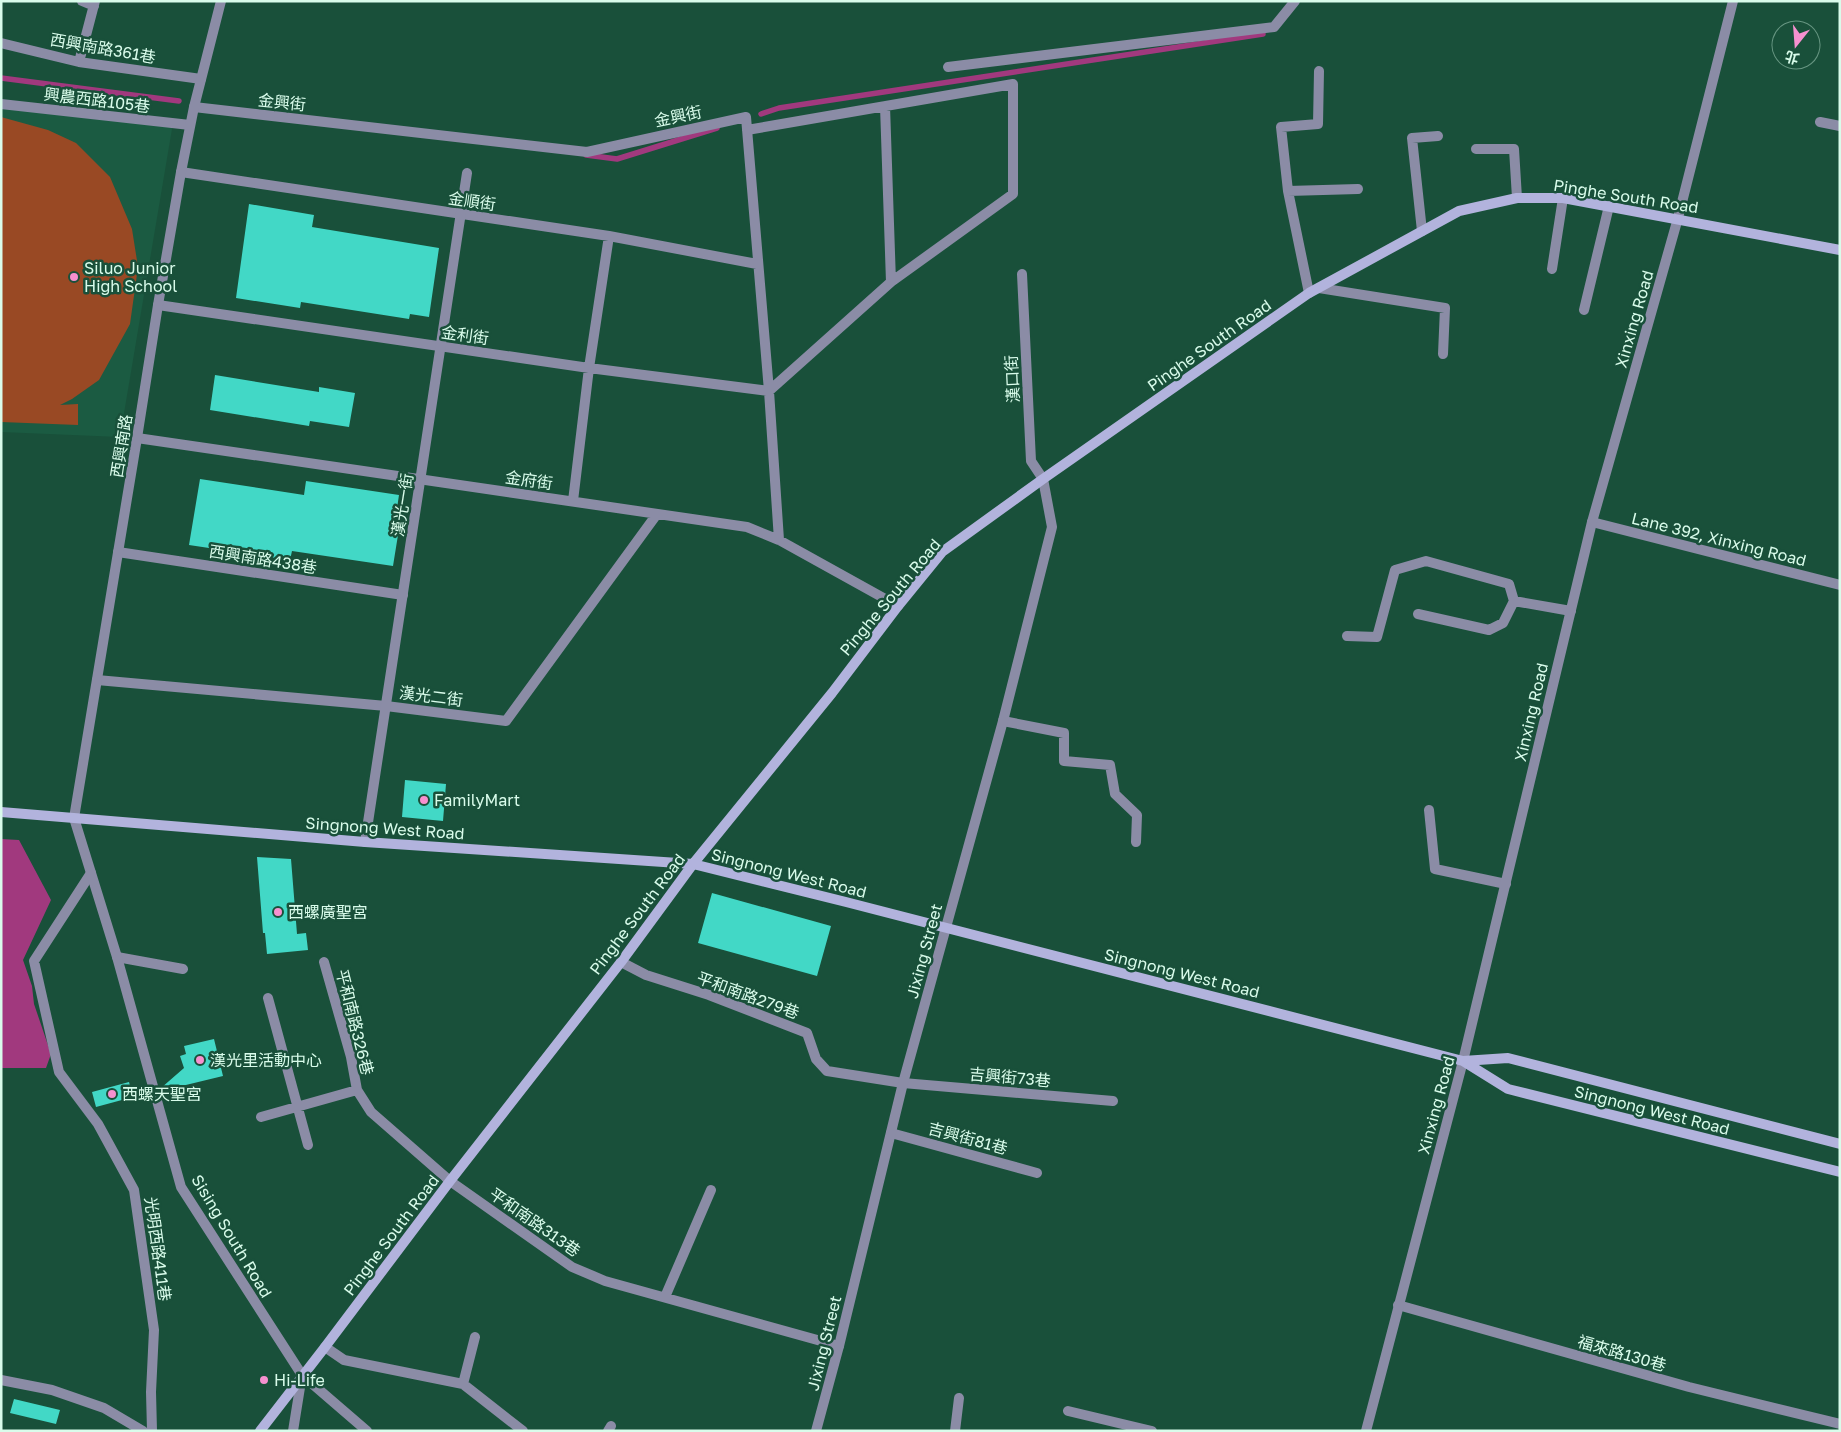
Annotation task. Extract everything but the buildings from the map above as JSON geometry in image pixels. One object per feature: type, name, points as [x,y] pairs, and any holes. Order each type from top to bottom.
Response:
[{"type":"main road","name":"Pinghe South Road","points":[[260,1431],[450,1181],[622,962],[692,864],[832,693],[942,552],[1309,293],[1459,211],[1517,198],[1563,198],[1678,218],[1840,250]]},
{"type":"main road","name":"Singnong West Road","points":[[1,812],[365,842],[692,864],[946,927],[1463,1061],[1508,1088],[1840,1172]]},
{"type":"main road","name":"Singnong West Road","points":[[1463,1061],[1508,1058],[1840,1144]]},
{"type":"street","points":[[79,62],[94,4],[82,1]]},
{"type":"street","name":"西興南路","points":[[74,818],[181,172],[194,107],[221,1]]},
{"type":"street","points":[[948,67],[1274,27],[1295,1]]},
{"type":"street","name":"Xinxing Road","points":[[1366,1431],[1463,1061],[1592,522],[1678,218],[1733,1]]},
{"type":"street","name":"西興南路361巷","points":[[1,43],[79,62],[201,79]]},
{"type":"street","points":[[1309,293],[1288,191],[1281,127],[1318,124],[1319,72]]},
{"type":"street","points":[[769,391],[891,282],[1013,194],[1013,84],[747,130],[769,391],[779,540]]},
{"type":"street","name":"興農西路105巷","points":[[1,104],[190,126]]},
{"type":"street","points":[[885,106],[891,282]]},
{"type":"street","name":"金興街","points":[[194,107],[587,152],[746,117],[747,130]]},
{"type":"street","points":[[1820,122],[1840,126]]},
{"type":"street","points":[[1422,231],[1412,138],[1438,136]]},
{"type":"street","points":[[1476,149],[1514,149],[1517,198]]},
{"type":"street","name":"金順街","points":[[181,172],[609,236],[757,264]]},
{"type":"street","name":"漢光一街","points":[[365,842],[422,479],[467,173]]},
{"type":"street","points":[[1288,191],[1358,189]]},
{"type":"street","points":[[1552,269],[1563,198]]},
{"type":"street","points":[[1584,310],[1610,206]]},
{"type":"street","points":[[573,501],[589,368],[609,236]]},
{"type":"street","name":"漢口街","points":[[1022,274],[1031,460],[1043,479]]},
{"type":"street","points":[[1319,288],[1445,308],[1443,354]]},
{"type":"street","name":"金利街","points":[[158,305],[589,368],[769,391]]},
{"type":"street","name":"金府街","points":[[137,438],[746,527],[779,540],[898,606]]},
{"type":"street","name":"Jixing Street","points":[[816,1431],[840,1346],[903,1083],[1003,721],[1052,527],[1043,479]]},
{"type":"street","name":"漢光二街","points":[[97,680],[386,706],[506,720],[657,514]]},
{"type":"street","name":"Lane 392, Xinxing Road","points":[[1592,522],[1840,585]]},
{"type":"street","name":"西興南路438巷","points":[[118,552],[403,595]]},
{"type":"street","points":[[1347,636],[1377,637],[1395,570],[1426,561],[1509,584],[1514,601],[1503,623],[1489,630],[1418,614]]},
{"type":"street","points":[[1514,601],[1571,611]]},
{"type":"street","points":[[1003,721],[1064,733],[1064,760],[1110,765],[1115,794],[1137,815],[1136,842]]},
{"type":"street","points":[[1429,810],[1435,868],[1506,884]]},
{"type":"street","name":"Sising South Road","points":[[74,818],[117,957],[182,1187],[302,1375],[367,1431]]},
{"type":"street","name":"光明西路411巷","points":[[91,873],[34,961],[59,1072],[98,1124],[134,1190],[154,1330],[151,1392],[152,1431]]},
{"type":"street","points":[[117,957],[183,969]]},
{"type":"street","name":"平和南路326巷","points":[[324,962],[351,1057],[357,1090],[371,1112],[450,1181]]},
{"type":"street","name":"平和南路279巷","points":[[622,962],[646,975],[709,995],[808,1033],[816,1059],[827,1071],[903,1083]]},
{"type":"street","points":[[268,998],[308,1145]]},
{"type":"street","name":"吉興街73巷","points":[[903,1083],[1113,1102]]},
{"type":"street","name":"平和南路326巷","points":[[261,1117],[357,1090]]},
{"type":"street","name":"吉興街81巷","points":[[891,1133],[1037,1173]]},
{"type":"street","name":"平和南路313巷","points":[[450,1181],[572,1267],[606,1281],[840,1346]]},
{"type":"street","points":[[665,1297],[711,1190]]},
{"type":"street","name":"福來路130巷","points":[[1398,1305],[1689,1387],[1840,1424]]},
{"type":"street","points":[[463,1384],[475,1337]]},
{"type":"street","points":[[325,1347],[344,1360],[463,1384],[523,1431]]},
{"type":"street","points":[[293,1431],[302,1375]]},
{"type":"street","points":[[1,1380],[52,1390],[104,1408],[143,1431]]},
{"type":"street","points":[[955,1431],[959,1398]]},
{"type":"street","points":[[1068,1411],[1152,1431]]},
{"type":"shaded area","name":"Siluo Junior High School","points":[[1,107],[173,123],[120,437],[1,432]]},
{"type":"shaded area","name":"Siluo Junior High School","points":[[1,117],[48,130],[76,143],[110,177],[132,229],[138,267],[130,324],[99,380],[60,405],[78,404],[78,425],[1,422]]},
{"type":"shaded area","points":[[1,839],[19,840],[51,900],[23,960],[32,986],[34,1004],[51,1054],[46,1068],[1,1068]]},
{"type":"waterway","points":[[761,114],[779,108],[1263,34]]},
{"type":"waterway","points":[[1,78],[179,101]]},
{"type":"waterway","points":[[586,155],[617,159],[717,128]]},
{"type":"place","name":"Siluo Junior High School","points":[[74,277]]},
{"type":"place","name":"FamilyMart","points":[[424,800]]},
{"type":"place","name":"西螺廣聖宮","points":[[278,912]]},
{"type":"place","name":"漢光里活動中心","points":[[200,1060]]},
{"type":"place","name":"西螺天聖宮","points":[[112,1094]]},
{"type":"place","name":"Hi-Life","points":[[264,1380]]}]
